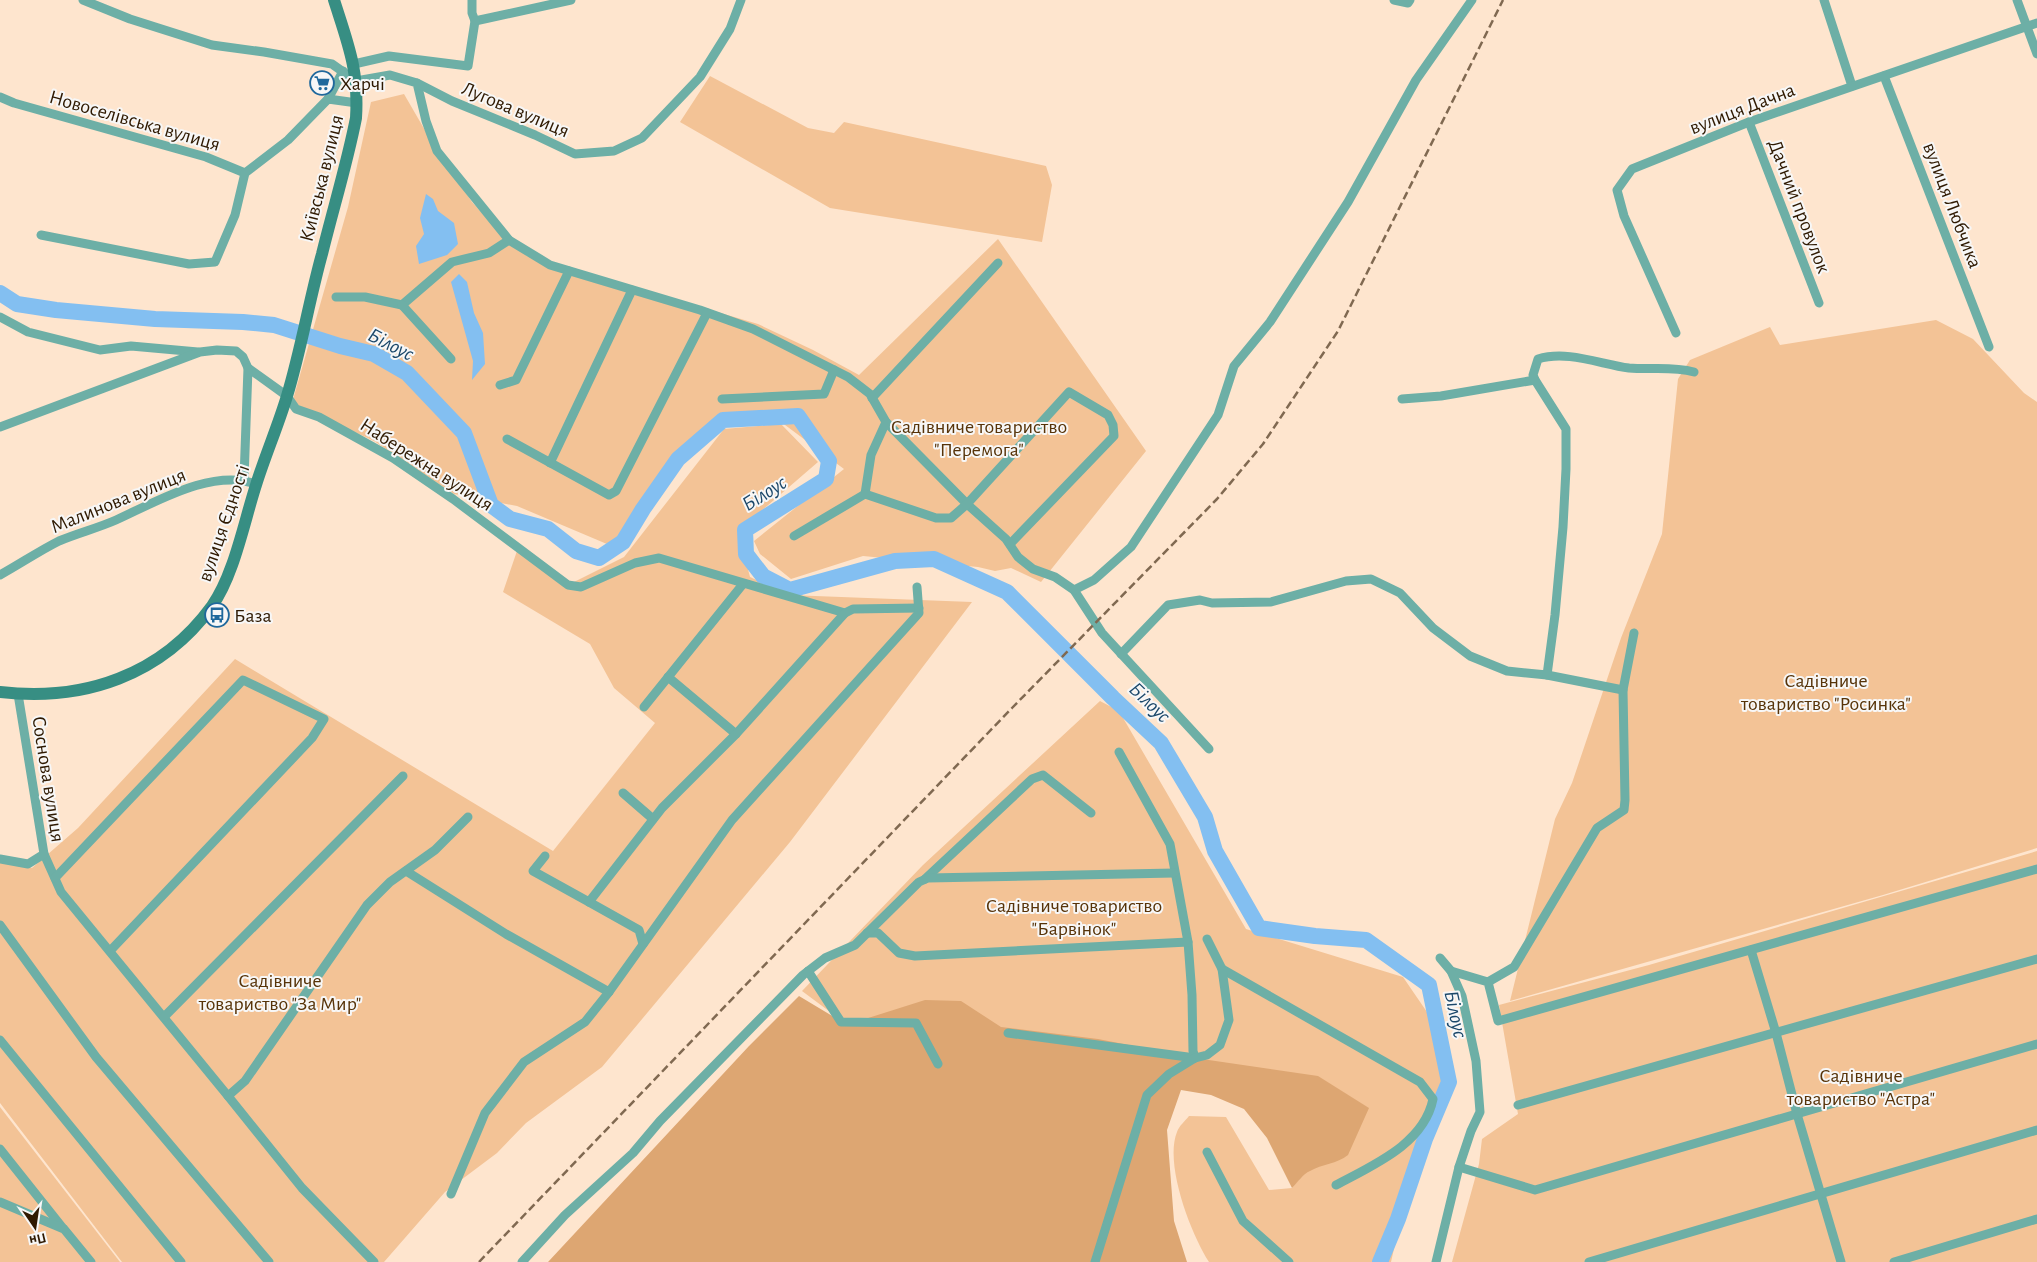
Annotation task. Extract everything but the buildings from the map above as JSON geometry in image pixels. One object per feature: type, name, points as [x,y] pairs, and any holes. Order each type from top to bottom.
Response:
[{"type":"main road","name":"Київська вулиця","points":[[295,365],[308,306],[352,137],[357,103],[356,81],[349,68],[334,0]]},
{"type":"main road","name":"вулиця Єдності","points":[[0,692],[18,694],[67,692],[103,686],[137,671],[172,648],[202,618],[223,588],[256,484],[287,396],[295,365]]},
{"type":"street","points":[[83,0],[130,19],[212,45],[264,52],[349,68],[389,56],[468,66],[475,21],[472,14],[472,0]]},
{"type":"street","points":[[475,21],[571,0]]},
{"type":"street","name":"Лугова вулиця","points":[[356,81],[390,75],[417,83],[452,101],[535,135],[575,154],[614,151],[642,138],[700,77],[730,29],[741,0]]},
{"type":"street","points":[[1394,0],[1409,2]]},
{"type":"street","points":[[1074,590],[1094,580],[1131,547],[1218,415],[1234,366],[1275,315],[1348,202],[1416,80],[1472,0]]},
{"type":"street","points":[[1824,0],[1852,86]]},
{"type":"street","points":[[2017,0],[2037,54]]},
{"type":"street","name":"вулиця Дачна","points":[[1676,333],[1624,216],[1617,190],[1632,169],[1749,122],[2037,23]]},
{"type":"street","points":[[42,235],[189,264],[215,262],[235,215],[245,174],[288,140],[328,99],[349,68]]},
{"type":"street","name":"вулиця Любчика","points":[[1884,76],[1990,347]]},
{"type":"street","points":[[417,83],[426,121],[437,151],[509,240],[550,265],[753,329],[848,377],[872,398],[886,422],[967,504],[1006,539],[1018,557],[1033,569],[1055,577],[1074,590],[1102,633],[1209,749]]},
{"type":"street","name":"Новоселівська вулиця","points":[[0,97],[14,103],[206,157],[245,174]]},
{"type":"street","points":[[328,99],[357,103]]},
{"type":"street","name":"Дачний провулок","points":[[1749,122],[1819,303]]},
{"type":"street","points":[[402,305],[452,262],[488,253],[509,240]]},
{"type":"street","points":[[872,398],[998,263]]},
{"type":"street","points":[[500,385],[516,380],[570,271]]},
{"type":"street","points":[[550,463],[632,290]]},
{"type":"street","points":[[336,298],[365,297],[402,305],[450,359]]},
{"type":"street","points":[[507,438],[609,495],[616,491],[707,313]]},
{"type":"street","points":[[0,317],[28,332],[100,350],[131,346],[200,352]]},
{"type":"street","name":"Набережна вулиця","points":[[0,427],[200,352],[236,351],[243,357],[248,368],[287,396],[296,409],[319,417],[393,458],[453,499],[568,585],[581,587],[635,563],[659,558],[845,613]]},
{"type":"street","points":[[1547,675],[1555,615],[1563,527],[1566,429],[1533,375],[1538,358],[1552,354],[1630,368],[1677,368],[1694,372]]},
{"type":"street","points":[[244,480],[248,368]]},
{"type":"street","points":[[722,399],[824,394],[834,370]]},
{"type":"street","points":[[1402,399],[1441,396],[1535,380]]},
{"type":"street","points":[[794,536],[865,494],[936,518],[951,518],[967,504],[1069,392],[1108,415],[1114,426],[1114,436],[1010,544]]},
{"type":"street","points":[[865,494],[871,455],[886,422]]},
{"type":"street","name":"Малинова вулиця","points":[[0,575],[59,542],[116,520],[172,494],[210,483],[244,480],[256,484]]},
{"type":"street","points":[[1120,654],[1168,605],[1200,600],[1212,603],[1271,602],[1346,581],[1371,579],[1400,593],[1433,628],[1470,656],[1506,672],[1547,675],[1623,690]]},
{"type":"street","points":[[644,707],[742,584]]},
{"type":"street","points":[[451,1194],[485,1113],[524,1062],[584,1022],[609,992],[732,820],[919,613],[916,587]]},
{"type":"street","points":[[588,902],[662,808],[736,734],[845,613],[853,609],[919,608]]},
{"type":"street","points":[[1451,971],[1488,982],[1514,967],[1597,828],[1624,810],[1626,800],[1623,690],[1634,633]]},
{"type":"street","points":[[668,677],[736,734]]},
{"type":"street","points":[[55,878],[243,680],[324,719],[312,738],[110,951]]},
{"type":"street","name":"Соснова вулиця","points":[[0,859],[28,864],[44,854],[18,694]]},
{"type":"street","points":[[1119,752],[1170,844],[1188,942],[1192,995],[1193,1050],[1195,1058]]},
{"type":"street","points":[[925,880],[1032,779],[1043,775],[1091,813]]},
{"type":"street","points":[[164,1017],[403,776]]},
{"type":"street","points":[[623,793],[653,819]]},
{"type":"street","points":[[228,1096],[246,1081],[367,905],[390,882],[435,850],[468,817]]},
{"type":"street","points":[[44,854],[61,892],[302,1188],[374,1262]]},
{"type":"street","points":[[545,856],[533,871],[639,930],[643,944]]},
{"type":"street","points":[[1488,982],[1498,1021],[2037,870]]},
{"type":"street","points":[[406,871],[506,934],[609,992]]},
{"type":"street","points":[[522,1262],[565,1216],[633,1153],[674,1107],[808,971],[824,958],[856,945],[919,882],[925,880],[1174,873]]},
{"type":"street","points":[[0,925],[96,1057],[269,1262]]},
{"type":"street","points":[[867,934],[878,933],[899,953],[915,956],[1188,942]]},
{"type":"street","points":[[1095,1262],[1147,1095],[1169,1074],[1195,1058],[1207,1055],[1220,1045],[1229,1020],[1222,969],[1207,939]]},
{"type":"street","points":[[1750,950],[1776,1032],[1797,1114],[1841,1262]]},
{"type":"street","points":[[1436,1262],[1459,1167],[1471,1131],[1480,1112],[1476,1061],[1462,996],[1451,971],[1440,958]]},
{"type":"street","points":[[1518,1106],[2037,959]]},
{"type":"street","points":[[1222,969],[1420,1082],[1434,1099],[1431,1111],[1421,1128],[1387,1158],[1336,1184]]},
{"type":"street","points":[[808,971],[841,1022],[916,1023],[938,1064]]},
{"type":"street","points":[[1008,1033],[1195,1058]]},
{"type":"street","points":[[0,1040],[181,1262]]},
{"type":"street","points":[[1459,1167],[1535,1190],[2037,1044]]},
{"type":"street","points":[[1589,1262],[2037,1130]]},
{"type":"street","points":[[0,1149],[91,1262]]},
{"type":"street","points":[[1207,1152],[1243,1222],[1288,1262]]},
{"type":"street","points":[[0,1202],[64,1229]]},
{"type":"street","points":[[1894,1262],[2037,1219]]},
{"type":"green space","points":[[710,76],[808,128],[834,133],[844,122],[1046,166],[1052,185],[1042,242],[830,208],[680,122]]},
{"type":"green space","name":"Садівниче товариство \"Перемога\"","points":[[404,94],[437,151],[472,202],[491,223],[527,256],[758,324],[813,350],[859,375],[998,239],[1146,451],[1041,582],[1011,568],[995,571],[978,567],[863,556],[791,579],[760,554],[754,541],[844,469],[769,413],[731,416],[705,427],[651,494],[614,547],[517,506],[454,494],[374,441],[292,403],[348,207],[371,102]]},
{"type":"green space","name":"Садівниче товариство \"Росинка\"","points":[[1936,320],[1973,339],[2024,393],[2037,402],[2037,848],[1883,895],[1510,1001],[1555,819],[1572,783],[1621,638],[1662,534],[1678,379],[1690,360],[1770,327],[1780,345]]},
{"type":"green space","name":"Садівниче товариство \"За Мир\"","points":[[781,424],[818,462],[738,531],[750,577],[789,595],[972,602],[790,842],[602,1067],[526,1123],[497,1153],[445,1192],[384,1262],[122,1262],[0,1103],[0,862],[32,868],[78,828],[235,659],[553,851],[655,723],[614,688],[590,644],[503,592],[518,548],[568,585],[624,557],[724,429]]},
{"type":"green space","name":"Садівниче товариство \"Барвінок\"","points":[[1100,701],[1119,711],[1246,929],[1403,977],[1442,1034],[1446,1083],[1433,1099],[1421,1129],[1391,1262],[1209,1262],[1188,1217],[1181,1199],[1177,1180],[1174,1146],[1178,1130],[1189,1116],[1226,1117],[1269,1190],[1292,1188],[1307,1170],[1368,1108],[1318,1077],[849,1026],[802,991],[923,865]]},
{"type":"green space","name":"Садівниче товариство \"Астра\"","points":[[2037,851],[2037,1262],[1452,1262],[1479,1164],[1482,1139],[1518,1114],[1499,1005],[1649,965]]},
{"type":"green space","points":[[0,1107],[120,1262],[0,1262]]},
{"type":"shaded area","points":[[799,996],[849,1026],[925,1000],[961,1001],[1001,1027],[1098,1039],[1195,1058],[1318,1076],[1369,1108],[1348,1155],[1307,1172],[1292,1188],[1267,1138],[1244,1109],[1211,1095],[1181,1090],[1167,1130],[1174,1221],[1187,1262],[548,1262],[749,1046]]},
{"type":"water","points":[[426,194],[433,199],[438,211],[454,223],[458,244],[447,255],[419,264],[416,246],[424,234],[420,218]]},
{"type":"water","points":[[459,274],[467,282],[474,313],[483,333],[485,364],[472,380],[473,361],[451,282]]},
{"type":"waterway","name":"Білоус","points":[[0,293],[17,304],[56,310],[155,319],[274,325],[340,346],[374,354],[407,373],[464,433],[491,505],[510,519],[548,529],[576,551],[599,558],[623,542],[643,509],[678,459],[723,420],[798,416],[829,461],[826,479],[745,530],[746,554],[763,576],[790,590],[895,561],[934,559],[1007,592],[1161,743],[1205,817],[1215,851],[1259,928],[1315,936],[1366,940],[1429,985],[1449,1082],[1425,1139],[1398,1219],[1380,1262]]},
{"type":"railway","points":[[479,1262],[1012,708],[1217,499],[1263,444],[1338,331],[1503,0]]},
{"type":"place","name":"Харчі","points":[[322,83]]},
{"type":"place","name":"База","points":[[217,615]]}]
